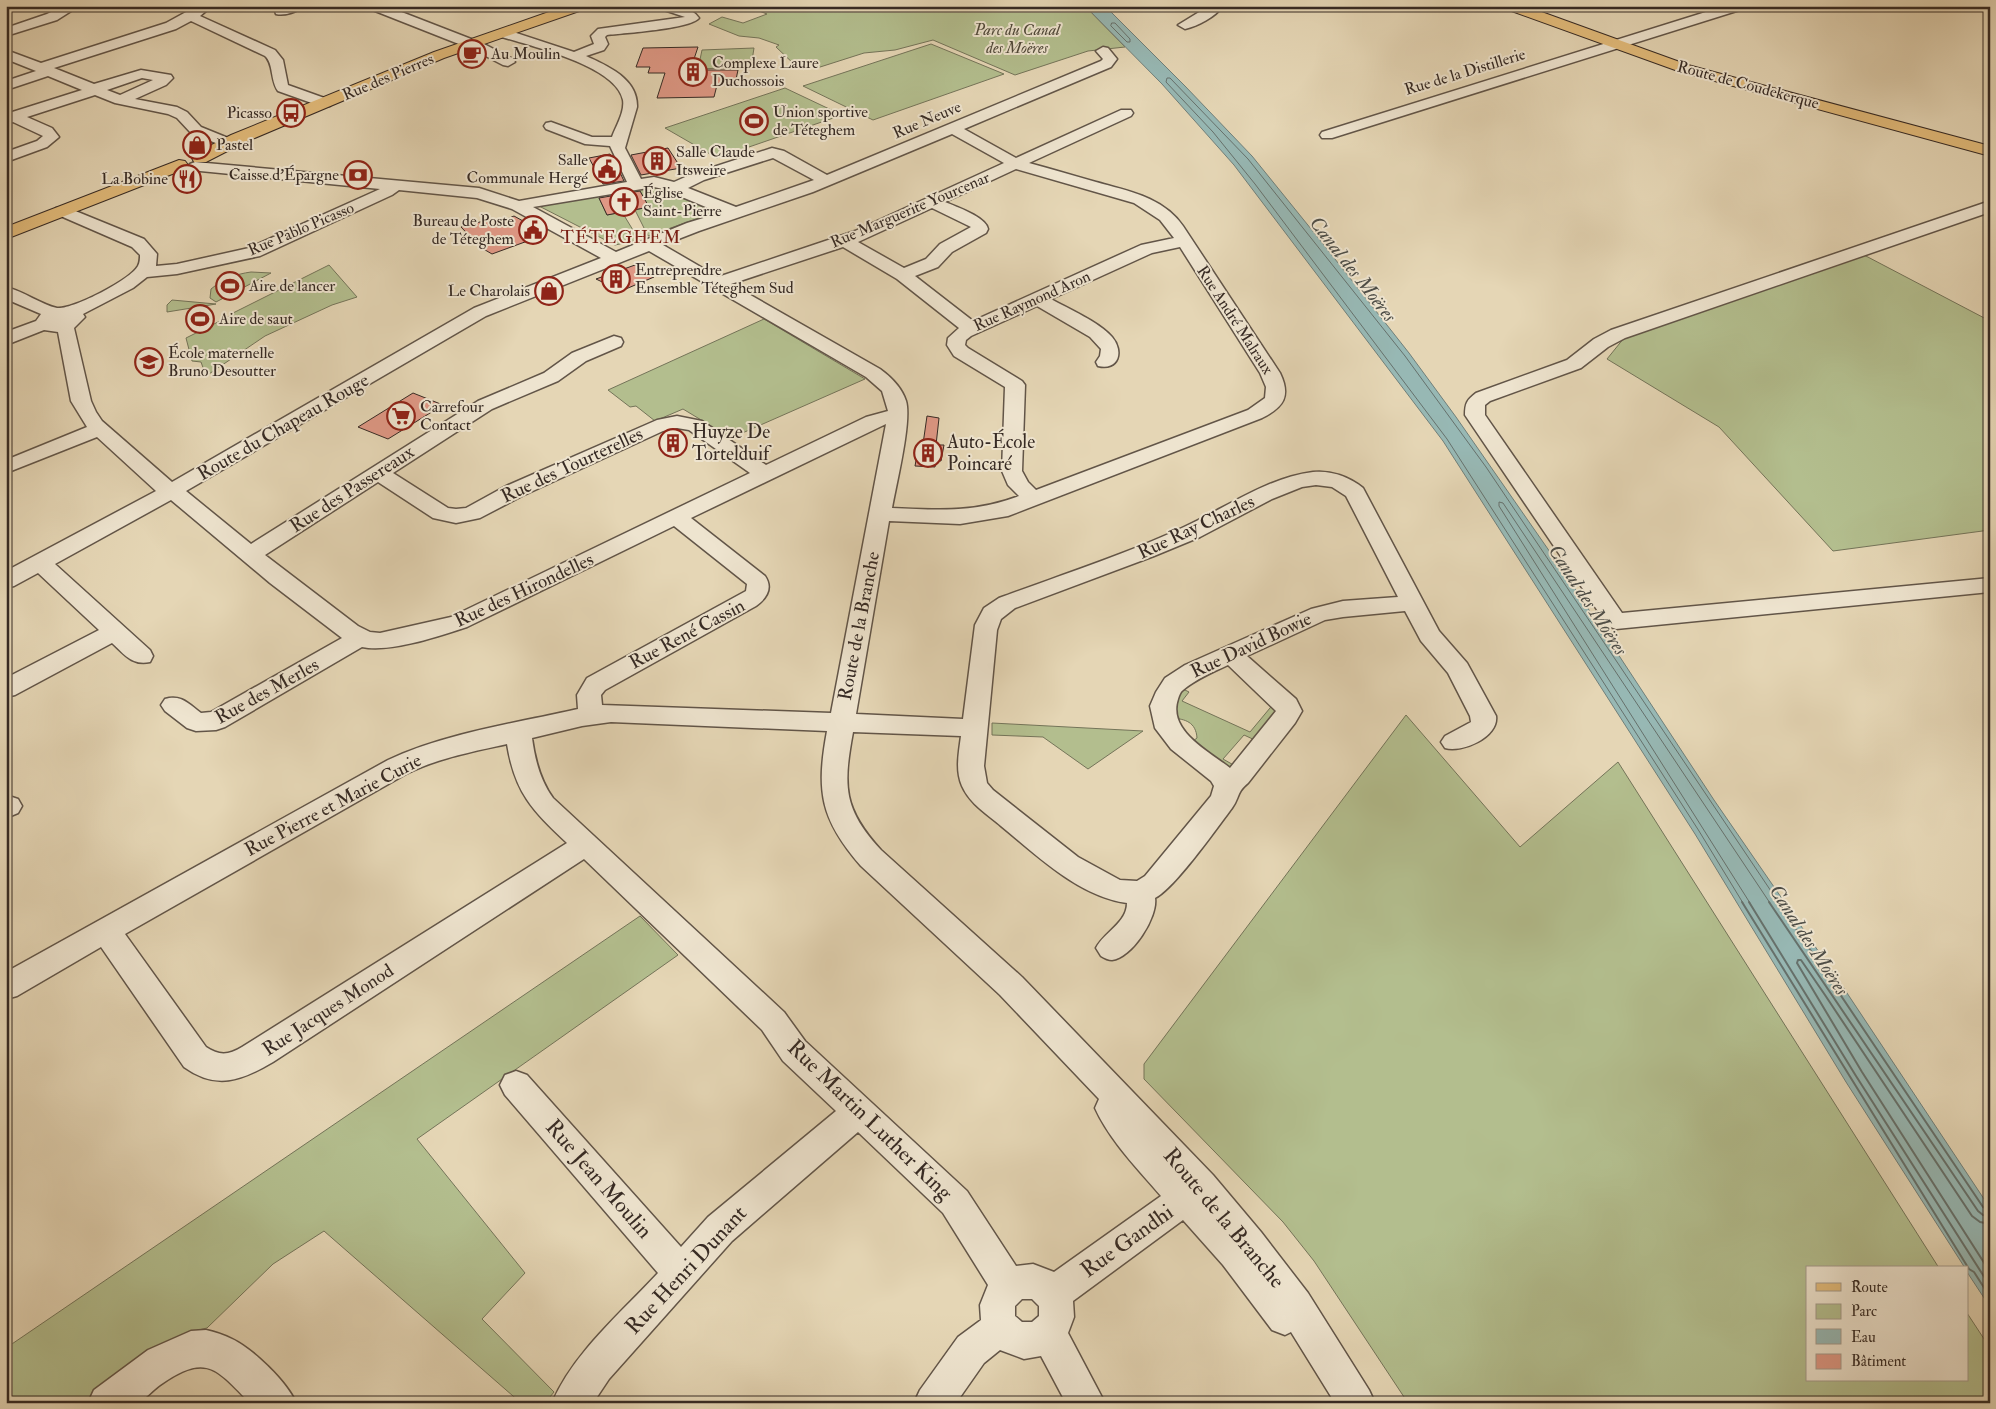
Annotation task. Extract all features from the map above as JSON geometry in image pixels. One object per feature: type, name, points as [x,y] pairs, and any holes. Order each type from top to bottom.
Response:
[{"type":"main road","name":"Rue des Pierres","points":[[6,234],[62,211],[195,162],[228,143],[470,44],[580,6]]},
{"type":"main road","name":"Route de Coudekerque","points":[[1511,6],[1690,70],[1990,151]]},
{"type":"street","points":[[6,32],[52,17],[73,6]]},
{"type":"street","points":[[6,86],[45,70],[158,30],[190,17],[206,6]]},
{"type":"street","points":[[281,11],[297,6]]},
{"type":"street","points":[[374,6],[470,44],[508,62]]},
{"type":"street","points":[[575,56],[599,47],[601,44],[598,36],[603,32],[683,22],[692,18],[689,14],[665,6]]},
{"type":"street","points":[[1185,25],[1209,14],[1217,6]]},
{"type":"street","name":"Rue de la Distillerie","points":[[1327,135],[1739,6]]},
{"type":"street","points":[[190,17],[212,25],[274,55],[280,84],[284,89],[325,103]]},
{"type":"street","points":[[158,30],[177,35],[212,25]]},
{"type":"street","points":[[504,33],[575,56],[615,77],[625,87],[629,93],[630,106],[617,150],[636,184]]},
{"type":"street","name":"Rue Neuve","points":[[615,259],[685,230],[827,181],[1106,64],[1110,59],[1103,51]]},
{"type":"street","points":[[6,54],[120,100],[172,110],[182,116],[198,132],[228,143]]},
{"type":"street","points":[[11,118],[141,74],[166,78],[120,100]]},
{"type":"street","name":"Rue Marguerite Yourcenar","points":[[718,283],[845,241],[1126,112]]},
{"type":"street","points":[[6,157],[42,144],[52,137],[52,134],[48,131],[11,118]]},
{"type":"street","points":[[551,126],[590,141],[618,142]]},
{"type":"street","name":"Rue André Malraux","points":[[880,514],[974,516],[1000,511],[1255,414],[1273,402],[1276,389],[1272,378],[1168,217],[1147,203],[1122,194],[1015,164],[952,128]]},
{"type":"street","points":[[674,188],[698,176],[714,173],[772,153],[779,154],[827,181]]},
{"type":"street","points":[[195,162],[236,170],[469,191],[494,197],[518,206],[615,259]]},
{"type":"street","points":[[518,206],[636,184],[657,183],[674,188],[735,214]]},
{"type":"street","name":"Rue Pablo Picasso","points":[[143,272],[183,268],[259,250],[386,192],[396,185]]},
{"type":"street","points":[[903,275],[932,263],[946,248],[980,230],[980,226],[973,221],[932,202]]},
{"type":"street","points":[[1990,206],[1618,334],[1601,343],[1574,364],[1484,397],[1477,401],[1474,409],[1477,419],[1513,468],[1616,621],[1990,585]]},
{"type":"street","points":[[6,339],[59,319],[124,286],[143,272],[150,258],[144,246],[62,211]]},
{"type":"street","points":[[845,241],[903,275],[972,328]]},
{"type":"street","name":"Rue Raymond Aron","points":[[1034,499],[1019,484],[1012,471],[1015,387],[1012,382],[964,354],[957,348],[956,340],[972,328],[1151,248],[1184,241]]},
{"type":"street","name":"Route de la Branche","points":[[650,245],[877,376],[894,395],[898,416],[840,722],[835,758],[834,784],[838,809],[848,832],[871,858],[991,967],[1072,1050],[1124,1126],[1193,1192],[1259,1286],[1355,1403]]},
{"type":"street","name":"Route du Chapeau Rouge","points":[[6,581],[172,491],[469,318],[508,299],[615,259]]},
{"type":"street","points":[[6,292],[59,319],[67,331],[81,401],[89,418],[100,429],[160,484],[184,499],[278,578],[360,638]]},
{"type":"street","points":[[1038,298],[1103,338],[1110,349],[1109,357],[1105,362]]},
{"type":"street","name":"Rue des Passereaux","points":[[250,555],[485,405],[551,376],[580,357],[614,342]]},
{"type":"street","name":"Rue des Hirondelles","points":[[360,638],[380,641],[453,624],[876,420],[898,416]]},
{"type":"street","name":"Rue des Tourterelles","points":[[378,473],[441,513],[452,516],[464,516],[476,512],[514,491],[657,426],[682,422],[699,427],[765,474]]},
{"type":"street","points":[[6,467],[100,429]]},
{"type":"street","name":"Rue Ray Charles","points":[[975,728],[986,624],[998,608],[1167,543],[1254,500],[1304,480],[1320,478],[1329,479],[1344,485],[1355,493],[1432,638],[1458,669],[1483,716],[1484,722],[1481,728],[1454,742]]},
{"type":"street","name":"Rue René Cassin","points":[[591,716],[589,695],[596,684],[748,601],[758,592],[759,586],[757,581],[676,517]]},
{"type":"street","points":[[40,563],[141,656]]},
{"type":"street","name":"Rue David Bowie","points":[[1227,786],[1217,770],[1176,739],[1168,728],[1163,706],[1168,692],[1183,677],[1324,612],[1413,604]]},
{"type":"street","points":[[6,689],[114,632]]},
{"type":"street","name":"Rue des Merles","points":[[174,705],[196,722],[216,721],[360,638]]},
{"type":"street","points":[[840,722],[975,728],[972,777],[980,793],[1070,866],[1117,891],[1139,892],[1156,884],[1224,799],[1227,786],[1239,776],[1289,711],[1287,705],[1230,654]]},
{"type":"street","name":"Rue Pierre et Marie Curie","points":[[6,987],[404,763],[436,752],[591,716],[618,713],[840,722]]},
{"type":"street","name":"Rue Martin Luther King","points":[[518,732],[525,771],[535,794],[549,810],[773,1021],[794,1051],[955,1202],[969,1221],[1009,1286]]},
{"type":"street","name":"Rue Jacques Monod","points":[[106,931],[195,1057],[208,1066],[225,1068],[244,1062],[262,1052],[585,845]]},
{"type":"street","points":[[1111,948],[1122,938],[1139,916],[1142,908],[1139,892]]},
{"type":"street","name":"Rue Jean Moulin","points":[[516,1085],[682,1273]]},
{"type":"street","name":"Rue Henri Dunant","points":[[571,1403],[596,1366],[729,1220],[860,1111]]},
{"type":"street","name":"Rue Gandhi","points":[[1052,1295],[1193,1192]]},
{"type":"street","points":[[1018,1282],[1032,1282],[1042,1285],[1052,1295],[1056,1304],[1056,1314],[1048,1332],[1040,1338],[1024,1340],[1013,1337],[1001,1327],[996,1307],[1002,1293],[1009,1286],[1018,1282]]},
{"type":"street","points":[[933,1403],[971,1350],[1001,1327]]},
{"type":"street","points":[[1048,1332],[1086,1403]]},
{"type":"street","points":[[107,1403],[172,1357],[190,1349],[205,1348],[213,1349],[225,1355],[277,1403]]},
{"type":"green space","name":"Parc du Canal des Moëres","points":[[746,6],[1085,6],[1125,47],[1088,51],[1015,75],[933,40],[895,50],[864,53],[817,68],[796,66],[776,47],[779,45],[759,38],[739,36],[709,24],[722,17],[743,23],[767,14]]},
{"type":"green space","points":[[931,44],[1004,74],[873,120],[803,86]]},
{"type":"green space","points":[[754,48],[751,67],[698,69],[702,50]]},
{"type":"green space","name":"Union sportive de Téteghem","points":[[785,88],[842,115],[717,158],[665,128]]},
{"type":"green space","points":[[652,185],[719,211],[648,236],[635,210],[648,207],[640,191],[634,191],[632,188]]},
{"type":"green space","points":[[602,193],[604,197],[599,198],[607,215],[622,212],[639,240],[615,245],[537,205]]},
{"type":"green space","points":[[1864,255],[1990,321],[1990,530],[1833,551],[1719,427],[1607,359],[1624,338]]},
{"type":"green space","points":[[329,265],[357,297],[332,305],[265,336],[206,376],[201,362],[192,361],[186,338]]},
{"type":"green space","name":"Aire de lancer","points":[[251,272],[271,273],[216,302],[210,298],[211,289],[220,282]]},
{"type":"green space","name":"Aire de lancer","points":[[172,300],[216,304],[167,312],[167,305]]},
{"type":"green space","points":[[764,319],[865,379],[731,438],[683,409],[655,421],[636,406],[630,407],[608,390]]},
{"type":"green space","points":[[1181,688],[1189,692],[1182,701],[1250,732],[1275,702],[1281,708],[1257,741],[1244,735],[1223,759],[1237,767],[1233,770],[1189,744],[1197,738],[1194,728],[1189,722],[1172,718]]},
{"type":"green space","points":[[1406,715],[1520,847],[1618,762],[1938,1266],[1806,1266],[1806,1382],[1968,1382],[1968,1315],[1990,1348],[1990,1403],[1408,1403],[1314,1261],[1283,1222],[1144,1079],[1144,1064]]},
{"type":"green space","points":[[992,723],[1143,731],[1088,769],[1043,737],[992,735]]},
{"type":"green space","points":[[640,916],[678,955],[417,1139],[525,1273],[482,1319],[554,1392],[545,1403],[521,1403],[324,1231],[273,1264],[207,1328],[186,1333],[84,1403],[6,1403],[6,1348]]},
{"type":"water","name":"Canal des Moëres","points":[[1085,6],[1105,6],[1252,156],[1409,353],[1566,575],[1714,800],[1841,984],[1990,1208],[1990,1307],[1968,1274],[1968,1266],[1964,1266],[1846,1082],[1695,834],[1443,441],[1234,165],[1162,84]]},
{"type":"building","name":"Complexe Laure Duchossois","points":[[698,47],[692,65],[696,65],[695,70],[738,70],[735,84],[717,85],[714,97],[657,98],[665,73],[648,73],[650,67],[636,67],[643,48]]},
{"type":"building","name":"Salle Claude Itsweire","points":[[668,148],[681,168],[641,175],[631,155]]},
{"type":"building","name":"Salle Communale Hergé","points":[[610,154],[624,181],[603,184],[589,158]]},
{"type":"building","name":"Église Saint-Pierre","points":[[640,191],[649,207],[607,215],[599,198]]},
{"type":"building","points":[[514,216],[541,231],[538,232],[544,235],[492,254],[480,247],[461,227],[491,219],[491,226]]},
{"type":"building","name":"Entreprendre Ensemble Téteghem Sud","points":[[635,265],[654,277],[621,291],[596,279]]},
{"type":"building","name":"Carrefour Contact","points":[[413,393],[443,405],[388,439],[358,427]]},
{"type":"building","name":"Auto-École Poincaré","points":[[927,416],[939,418],[936,445],[944,445],[941,461],[936,460],[935,467],[915,466],[919,444],[923,444]]},
{"type":"place","name":"Au Moulin","points":[[472,54]]},
{"type":"place","name":"Complexe Laure Duchossois","points":[[693,72]]},
{"type":"place","name":"Picasso","points":[[291,113]]},
{"type":"place","name":"Union sportive de Téteghem","points":[[754,121]]},
{"type":"place","name":"Pastel","points":[[197,145]]},
{"type":"place","name":"Salle Claude Itsweire","points":[[657,161]]},
{"type":"place","name":"Salle Communale Hergé","points":[[607,169]]},
{"type":"place","name":"Caisse d'Épargne","points":[[358,175]]},
{"type":"place","name":"La Bobine","points":[[187,179]]},
{"type":"place","name":"Église Saint-Pierre","points":[[624,202]]},
{"type":"place","name":"Bureau de Poste de Téteghem","points":[[533,230]]},
{"type":"place","name":"Entreprendre Ensemble Téteghem Sud","points":[[616,279]]},
{"type":"place","name":"Aire de lancer","points":[[230,286]]},
{"type":"place","name":"Le Charolais","points":[[549,291]]},
{"type":"place","name":"Aire de saut","points":[[200,319]]},
{"type":"place","name":"École maternelle Bruno Desoutter","points":[[149,362]]},
{"type":"place","name":"Carrefour Contact","points":[[401,416]]},
{"type":"place","name":"Huyze De Tortelduif","points":[[673,443]]},
{"type":"place","name":"Auto-École Poincaré","points":[[928,453]]},
{"type":"district","name":"TÉTEGHEM","points":[[621,237]]}]
